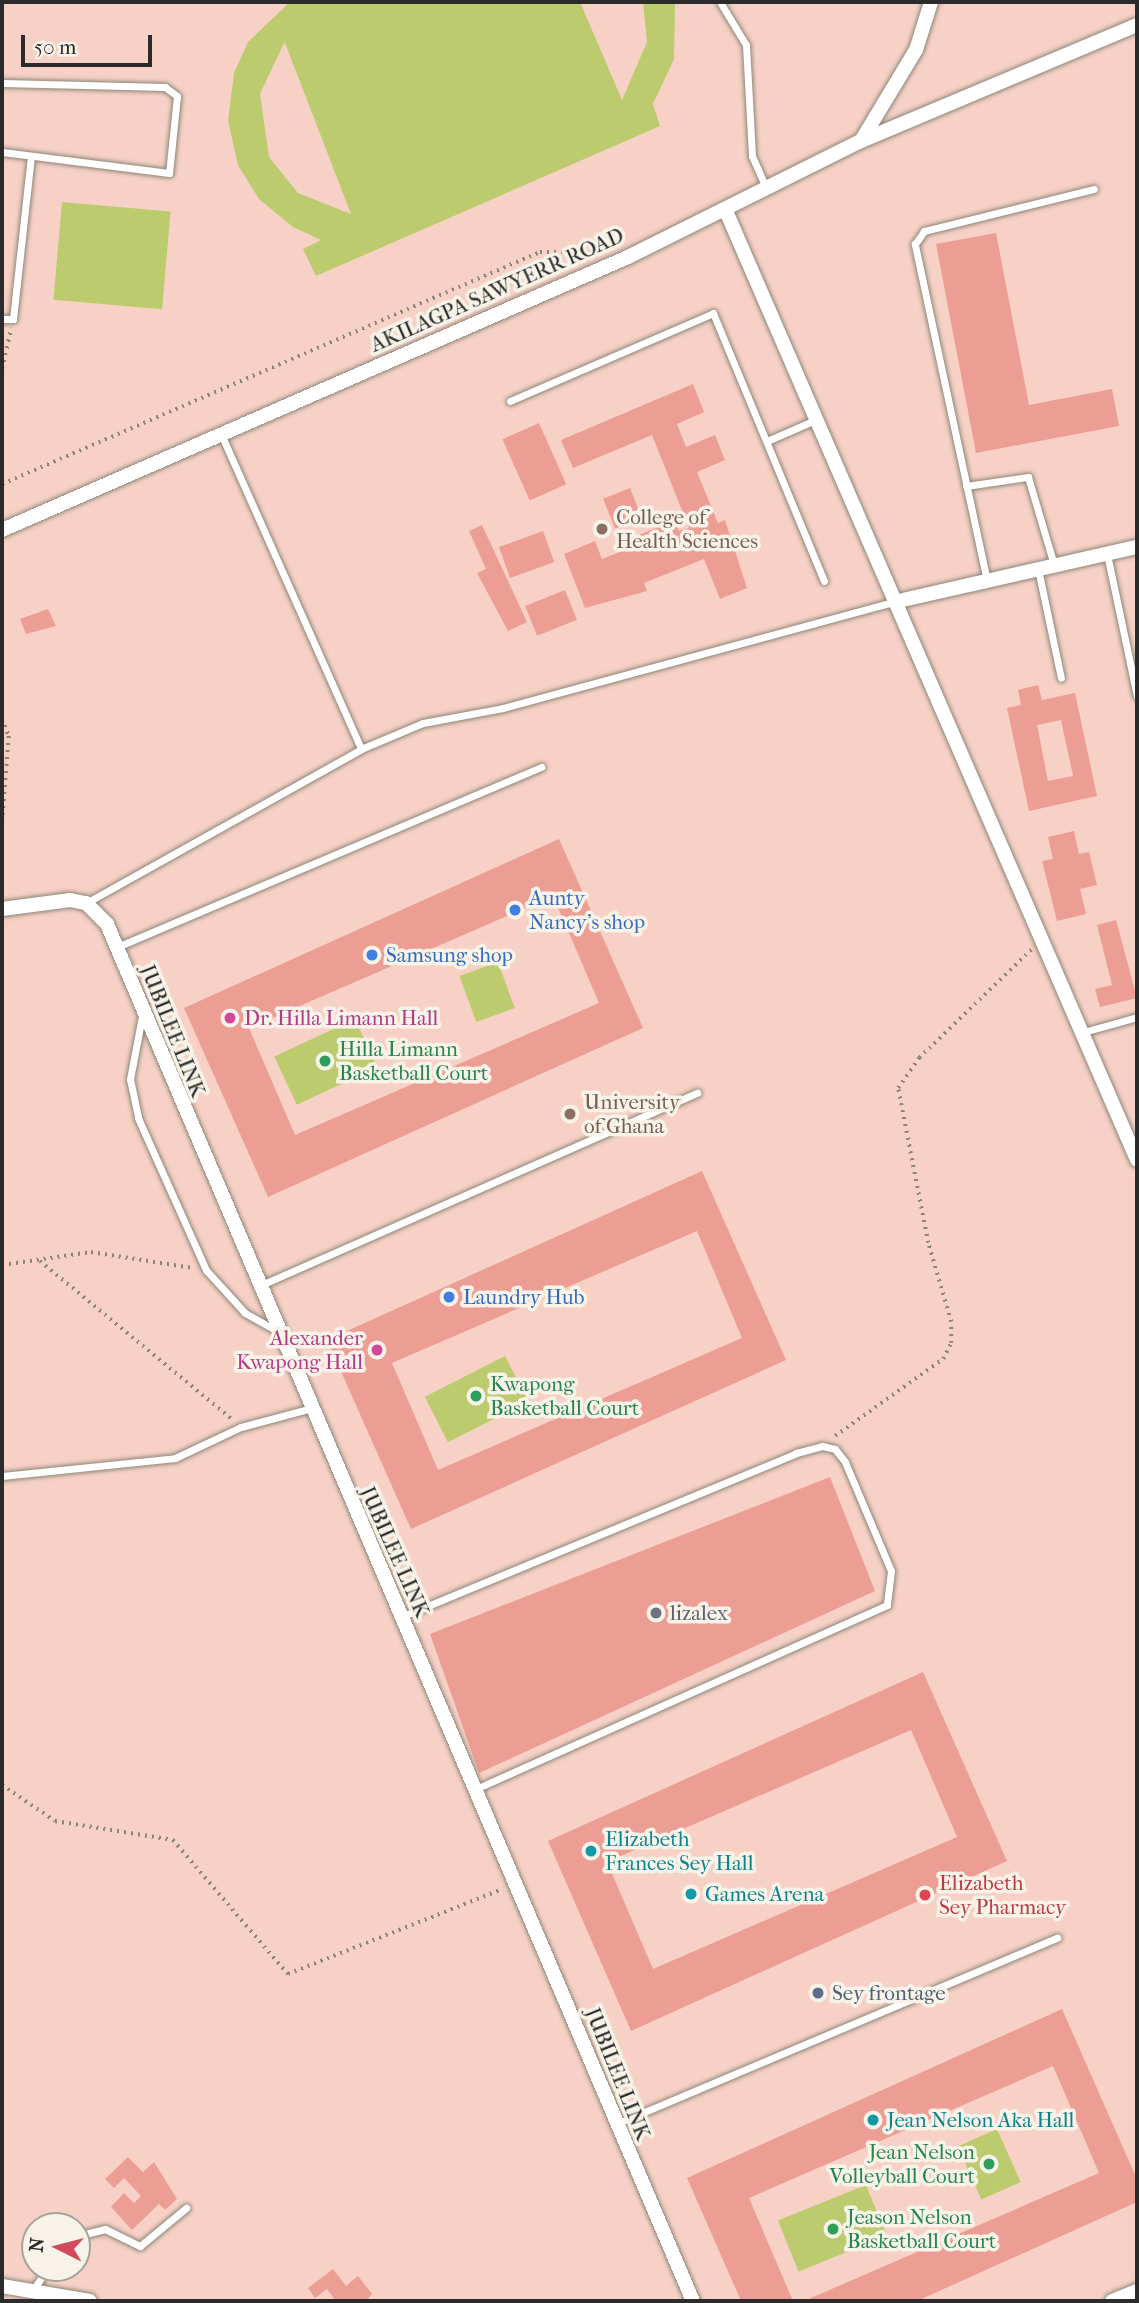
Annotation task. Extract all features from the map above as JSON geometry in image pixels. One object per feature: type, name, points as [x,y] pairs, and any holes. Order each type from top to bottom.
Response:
[{"type":"street","points":[[861,141],[916,50],[931,2]]},
{"type":"street","name":"AKILAGPA SAWYERR ROAD","points":[[2,530],[628,257],[726,211],[861,141],[1137,25]]},
{"type":"street","points":[[726,211],[814,420],[1137,1160]]},
{"type":"street","points":[[894,602],[1137,547]]},
{"type":"street","points":[[2,909],[45,901],[86,903]]},
{"type":"street","name":"JUBILEE LINK","points":[[86,903],[107,923],[308,1409],[517,1883],[615,2124],[693,2301]]},
{"type":"street","points":[[2,2286],[90,2301]]},
{"type":"street","points":[[1112,2301],[1137,2291]]},
{"type":"lane","points":[[720,2],[746,45],[752,156],[767,190]]},
{"type":"lane","points":[[2,83],[165,87],[177,96],[169,173],[2,152]]},
{"type":"lane","points":[[2,319],[13,319],[31,156]]},
{"type":"lane","points":[[987,581],[915,244],[924,231],[1094,189]]},
{"type":"lane","points":[[510,401],[713,313],[824,581]]},
{"type":"lane","points":[[766,441],[814,420]]},
{"type":"lane","points":[[221,434],[361,749]]},
{"type":"lane","points":[[965,486],[1028,477],[1054,565]]},
{"type":"lane","points":[[1107,554],[1137,696]]},
{"type":"lane","points":[[1038,569],[1061,677]]},
{"type":"lane","points":[[86,903],[361,749],[423,723],[503,708],[894,602]]},
{"type":"lane","points":[[116,947],[541,767]]},
{"type":"lane","points":[[143,1011],[132,1097],[206,1269],[246,1312],[277,1331]]},
{"type":"lane","points":[[1080,1033],[1137,1017]]},
{"type":"lane","points":[[257,1287],[697,1093]]},
{"type":"lane","points":[[2,1476],[175,1458],[241,1427],[308,1409]]},
{"type":"lane","points":[[401,1617],[822,1446],[835,1449],[845,1462],[891,1571],[887,1605],[475,1789]]},
{"type":"lane","points":[[615,2124],[1057,1938]]},
{"type":"lane","points":[[91,2232],[104,2229],[140,2246],[186,2208]]},
{"type":"lane","points":[[33,2290],[38,2282]]},
{"type":"path","points":[[2,484],[540,252],[568,248],[628,257]]},
{"type":"path","points":[[2,369],[13,319]]},
{"type":"path","points":[[2,719],[9,736],[2,827]]},
{"type":"path","points":[[822,1446],[943,1359],[951,1343],[951,1322],[928,1243],[898,1088],[919,1058],[1040,941]]},
{"type":"path","points":[[2,1265],[91,1252],[206,1269]]},
{"type":"path","points":[[40,1261],[241,1427]]},
{"type":"path","points":[[2,1785],[55,1821],[173,1840],[288,1973],[517,1883]]},
{"type":"shaded area","name":"University of Ghana","points":[[2,2],[1137,2],[1137,2301],[2,2301]]},
{"type":"green space","points":[[290,2],[580,2],[622,100],[647,42],[643,2],[675,2],[674,59],[653,104],[660,126],[316,276],[303,249],[321,240],[293,227],[259,199],[238,165],[228,121],[234,73],[248,42]],"holes":[[[285,43],[351,214],[298,193],[269,157],[260,94]]]},
{"type":"green space","points":[[62,202],[171,211],[162,309],[53,300]]},
{"type":"green space","points":[[498,962],[515,1008],[476,1022],[459,976]]},
{"type":"green space","name":"Hilla Limann Basketball Court","points":[[355,1019],[377,1067],[297,1105],[274,1057]]},
{"type":"green space","name":"Kwapong Basketball Court","points":[[505,1356],[528,1401],[448,1442],[425,1397]]},
{"type":"green space","name":"Jean Nelson Volleyball Court","points":[[997,2129],[1021,2182],[981,2199],[958,2146]]},
{"type":"green space","name":"Jeason Nelson Basketball Court","points":[[866,2185],[887,2236],[799,2272],[778,2221]]},
{"type":"building","points":[[996,233],[1029,405],[1112,389],[1119,426],[976,453],[936,244]]},
{"type":"building","points":[[693,384],[704,412],[677,424],[686,447],[715,435],[725,460],[697,472],[718,523],[725,520],[747,588],[720,599],[704,559],[644,583],[647,591],[585,608],[564,554],[595,541],[602,559],[633,547],[629,539],[675,520],[679,531],[689,528],[652,435],[573,468],[561,440]]},
{"type":"building","points":[[539,423],[566,484],[530,500],[502,439]]},
{"type":"building","points":[[630,488],[642,518],[615,529],[603,499]]},
{"type":"building","points":[[482,525],[527,622],[508,631],[477,573],[486,569],[469,531]]},
{"type":"building","points":[[543,531],[554,562],[510,578],[499,547]]},
{"type":"building","points":[[565,590],[577,620],[537,636],[525,606]]},
{"type":"building","points":[[48,609],[56,626],[26,634],[20,619]]},
{"type":"building","points":[[1038,685],[1042,700],[1075,693],[1097,796],[1029,811],[1007,708],[1021,705],[1018,690]],"holes":[[[1061,720],[1073,776],[1048,781],[1037,725]]]},
{"type":"building","points":[[1074,831],[1079,854],[1089,852],[1097,885],[1080,889],[1086,914],[1057,921],[1042,861],[1053,859],[1048,837]]},
{"type":"building","name":"Dr. Hilla Limann Hall","points":[[559,839],[643,1028],[268,1197],[184,1008]],"holes":[[[553,896],[599,1003],[295,1135],[249,1028]]]},
{"type":"building","points":[[1116,920],[1137,998],[1100,1007],[1095,989],[1112,985],[1097,925]]},
{"type":"building","name":"Alexander Kwapong Hall","points":[[702,1171],[786,1360],[411,1529],[327,1340]],"holes":[[[697,1231],[742,1338],[438,1470],[392,1363]]]},
{"type":"building","name":"lizalex","points":[[830,1477],[875,1591],[479,1773],[430,1634]]},
{"type":"building","name":"Elizabeth Frances Sey Hall","points":[[923,1672],[1007,1861],[631,2031],[548,1841]],"holes":[[[911,1730],[957,1837],[653,1969],[607,1862]]]},
{"type":"building","name":"Jean Nelson Aka Hall","points":[[1062,2009],[1137,2179],[1137,2202],[917,2301],[804,2301],[1099,2173],[1053,2066],[749,2198],[793,2301],[741,2301],[687,2178]]},
{"type":"building","points":[[128,2157],[143,2172],[154,2162],[177,2199],[165,2210],[159,2204],[132,2230],[111,2207],[124,2193],[134,2203],[141,2196],[124,2178],[114,2188],[105,2179]]},
{"type":"building","points":[[333,2269],[346,2286],[358,2276],[372,2294],[366,2301],[336,2301],[327,2289],[315,2298],[308,2288]]},
{"type":"place","name":"College of Health Sciences","points":[[602,529]]},
{"type":"place","name":"Aunty Nancy's shop","points":[[515,910]]},
{"type":"place","name":"Samsung shop","points":[[372,955]]},
{"type":"place","name":"Dr. Hilla Limann Hall","points":[[230,1018]]},
{"type":"place","name":"Hilla Limann Basketball Court","points":[[325,1061]]},
{"type":"place","name":"University of Ghana","points":[[570,1114]]},
{"type":"place","name":"Laundry Hub","points":[[449,1297]]},
{"type":"place","name":"Alexander Kwapong Hall","points":[[377,1350]]},
{"type":"place","name":"Kwapong Basketball Court","points":[[476,1396]]},
{"type":"place","name":"lizalex","points":[[656,1613]]},
{"type":"place","name":"Elizabeth Frances Sey Hall","points":[[591,1851]]},
{"type":"place","name":"Games Arena","points":[[691,1894]]},
{"type":"place","name":"Elizabeth Sey Pharmacy","points":[[925,1895]]},
{"type":"place","name":"Sey frontage","points":[[818,1993]]},
{"type":"place","name":"Jean Nelson Aka Hall","points":[[873,2120]]},
{"type":"place","name":"Jean Nelson Volleyball Court","points":[[989,2164]]},
{"type":"place","name":"Jeason Nelson Basketball Court","points":[[833,2229]]}]
